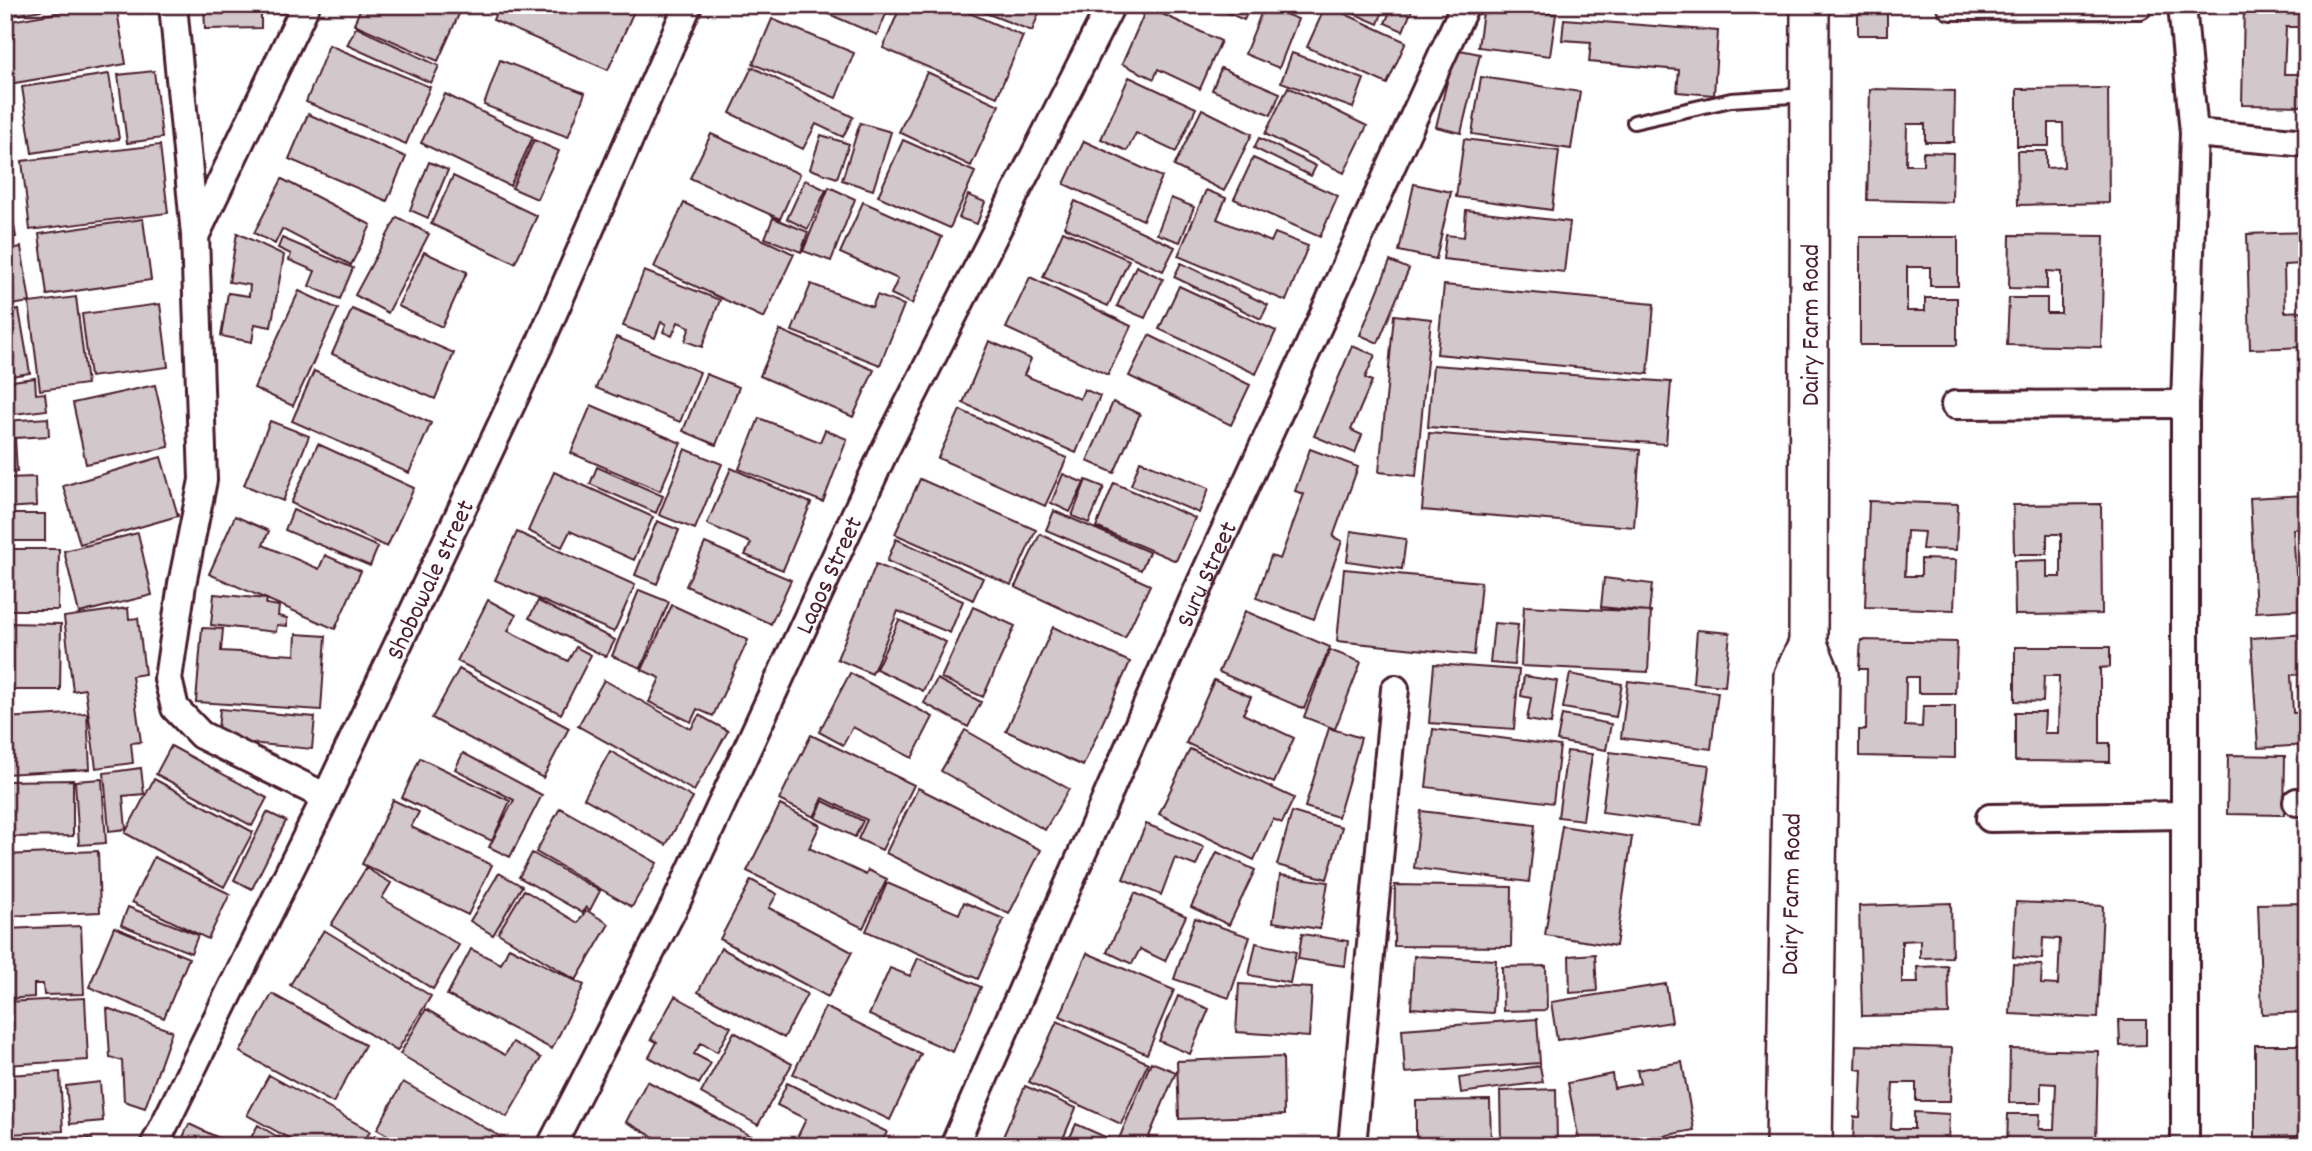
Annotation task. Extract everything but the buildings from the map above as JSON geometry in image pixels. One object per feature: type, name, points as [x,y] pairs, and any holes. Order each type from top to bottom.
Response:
[{"type":"main road","name":"Dairy Farm Road","points":[[1810,5],[1808,644],[1820,673],[1813,1146]]},
{"type":"main road","name":"Dairy Farm Road","points":[[1785,1146],[1793,675],[1808,644]]},
{"type":"street","points":[[173,5],[195,235],[203,480],[182,584],[168,679],[175,708],[201,735],[326,797]]},
{"type":"street","points":[[195,235],[306,5]]},
{"type":"street","name":"Shobowale street","points":[[154,1146],[326,797],[541,341],[688,5]]},
{"type":"street","name":"Lagos Street","points":[[551,1146],[675,905],[884,452],[1111,5]]},
{"type":"street","name":"Suru Street","points":[[954,1146],[1188,611],[1465,5]]},
{"type":"street","points":[[1951,6],[2139,5]]},
{"type":"street","points":[[2182,5],[2194,133],[2185,404],[2185,1146]]},
{"type":"street","points":[[2194,133],[2307,143]]},
{"type":"street","points":[[1955,405],[2185,404]]},
{"type":"street","points":[[1352,1146],[1395,690]]},
{"type":"street","points":[[1990,818],[2184,815]]},
{"type":"lane","points":[[1634,122],[1731,100],[1810,95]]}]
